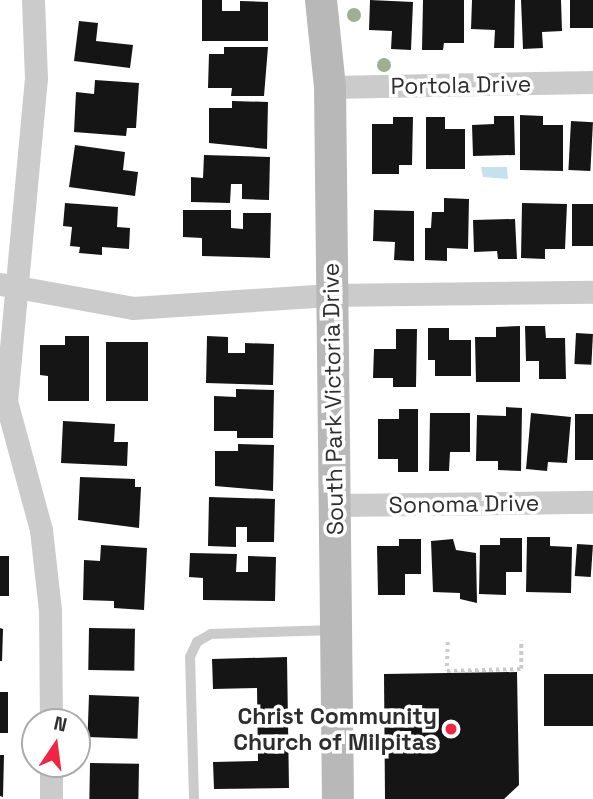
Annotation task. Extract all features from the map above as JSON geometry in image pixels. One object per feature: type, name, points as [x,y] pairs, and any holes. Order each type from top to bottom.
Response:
[{"type":"main road","name":"South Park Victoria Drive","points":[[321,0],[330,87],[330,295],[336,505],[338,799]]},
{"type":"street","points":[[33,0],[36,78],[7,284],[6,401],[41,530],[50,610],[51,708]]},
{"type":"street","name":"Portola Drive","points":[[330,87],[593,82]]},
{"type":"street","points":[[7,284],[133,308],[330,295],[593,292]]},
{"type":"street","name":"Sonoma Drive","points":[[336,505],[593,502]]},
{"type":"street","points":[[51,778],[51,799]]},
{"type":"lane","points":[[194,799],[190,657],[197,642],[211,634],[336,630]]},
{"type":"path","points":[[448,642],[447,671],[521,669],[521,641]]},
{"type":"water","points":[[481,167],[507,167],[508,179],[483,177]]},
{"type":"building","points":[[202,0],[222,0],[222,11],[240,11],[240,1],[268,2],[268,41],[202,41]]},
{"type":"building","points":[[370,0],[413,2],[411,50],[391,49],[392,31],[369,30]]},
{"type":"building","points":[[423,0],[464,0],[464,43],[444,43],[443,50],[422,50]]},
{"type":"building","points":[[472,0],[515,0],[514,48],[494,48],[495,30],[471,29]]},
{"type":"building","points":[[521,0],[561,0],[562,31],[542,32],[543,48],[523,49]]},
{"type":"building","points":[[570,0],[593,0],[593,28],[570,28]]},
{"type":"building","points":[[79,21],[98,23],[96,41],[133,45],[130,68],[74,61]]},
{"type":"building","points":[[224,47],[268,47],[264,96],[231,96],[232,88],[208,88],[209,54],[224,54]]},
{"type":"building","points":[[95,80],[139,83],[136,128],[127,128],[126,136],[74,132],[76,92],[94,94]]},
{"type":"building","points":[[232,101],[268,102],[267,149],[209,143],[209,108],[232,108]]},
{"type":"building","points":[[520,115],[543,116],[543,125],[563,125],[563,171],[520,170]]},
{"type":"building","points":[[494,116],[514,116],[515,155],[473,156],[472,125],[494,124]]},
{"type":"building","points":[[393,117],[413,117],[412,165],[399,165],[399,174],[372,174],[372,124],[393,124]]},
{"type":"building","points":[[426,117],[445,117],[445,129],[465,129],[465,169],[426,169]]},
{"type":"building","points":[[571,121],[593,122],[590,171],[568,170]]},
{"type":"building","points":[[75,145],[125,152],[123,170],[138,172],[135,196],[69,187]]},
{"type":"building","points":[[204,155],[270,157],[269,200],[242,199],[242,184],[231,184],[230,203],[191,202],[191,177],[203,178]]},
{"type":"building","points":[[444,198],[469,199],[468,249],[447,248],[447,261],[425,260],[425,228],[431,228],[432,212],[444,212]]},
{"type":"building","points":[[65,203],[118,207],[117,227],[130,228],[129,249],[102,247],[102,255],[79,253],[80,247],[70,246],[72,227],[63,226]]},
{"type":"building","points":[[522,203],[567,204],[565,249],[545,249],[545,259],[521,258]]},
{"type":"building","points":[[572,204],[593,204],[593,246],[572,246]]},
{"type":"building","points":[[183,210],[231,210],[231,228],[243,229],[243,213],[271,213],[270,258],[202,256],[202,238],[183,237]]},
{"type":"building","points":[[374,210],[414,211],[414,261],[394,260],[395,242],[373,241]]},
{"type":"building","points":[[515,219],[517,259],[498,259],[497,251],[474,252],[473,220]]},
{"type":"building","points":[[520,326],[520,382],[476,382],[475,337],[496,337],[496,327]]},
{"type":"building","points":[[525,326],[545,326],[546,338],[565,338],[566,379],[539,379],[539,361],[526,361]]},
{"type":"building","points":[[428,328],[449,328],[449,340],[471,340],[471,376],[435,376],[435,360],[428,360]]},
{"type":"building","points":[[396,329],[417,329],[416,387],[393,387],[393,378],[373,378],[374,349],[396,349]]},
{"type":"building","points":[[576,333],[593,334],[591,365],[574,364]]},
{"type":"building","points":[[65,336],[89,336],[89,401],[48,401],[48,376],[40,375],[40,345],[65,345]]},
{"type":"building","points":[[207,336],[228,337],[228,353],[245,353],[245,343],[274,344],[273,385],[206,383]]},
{"type":"building","points":[[106,342],[148,342],[148,401],[106,401]]},
{"type":"building","points":[[236,389],[274,390],[273,438],[237,438],[237,431],[214,431],[214,396],[236,397]]},
{"type":"building","points":[[506,407],[522,408],[521,471],[498,470],[498,461],[476,461],[477,415],[506,416]]},
{"type":"building","points":[[399,409],[418,409],[418,472],[398,472],[398,459],[378,459],[378,419],[399,419]]},
{"type":"building","points":[[430,413],[470,413],[470,452],[450,452],[449,471],[429,471]]},
{"type":"building","points":[[531,413],[571,417],[567,463],[548,462],[547,471],[526,469]]},
{"type":"building","points":[[575,414],[593,414],[593,460],[575,460]]},
{"type":"building","points":[[63,421],[115,424],[114,442],[128,442],[127,466],[61,463]]},
{"type":"building","points":[[238,444],[274,445],[273,491],[215,486],[215,451],[238,451]]},
{"type":"building","points":[[80,477],[135,479],[135,487],[141,487],[139,528],[78,520]]},
{"type":"building","points":[[209,497],[275,499],[274,542],[247,542],[247,527],[236,527],[236,547],[208,546]]},
{"type":"building","points":[[527,537],[550,537],[550,546],[572,547],[571,593],[526,592]]},
{"type":"building","points":[[500,538],[522,538],[522,572],[506,572],[506,595],[479,594],[480,545],[500,545]]},
{"type":"building","points":[[399,539],[421,539],[421,574],[405,574],[405,595],[378,595],[377,546],[399,546]]},
{"type":"building","points":[[453,539],[456,550],[476,553],[477,603],[460,599],[460,593],[433,592],[431,541]]},
{"type":"building","points":[[577,544],[593,545],[591,577],[575,576]]},
{"type":"building","points":[[101,545],[147,548],[144,610],[114,608],[114,601],[83,600],[84,560],[100,561]]},
{"type":"building","points":[[190,553],[237,554],[236,572],[248,572],[248,556],[276,557],[275,601],[203,600],[203,578],[189,577]]},
{"type":"building","points":[[0,556],[9,556],[9,596],[0,596]]},
{"type":"building","points":[[0,628],[3,629],[2,661],[0,661]]},
{"type":"building","points":[[89,628],[135,629],[134,671],[88,670]]},
{"type":"building","points":[[287,657],[289,788],[214,789],[213,762],[258,761],[257,688],[213,689],[212,659]]},
{"type":"building","name":"Christ Community Church of Milpitas","points":[[517,672],[519,785],[504,799],[385,799],[384,674]]},
{"type":"building","points":[[544,674],[593,674],[593,726],[544,726]]},
{"type":"building","points":[[0,692],[8,692],[8,733],[0,733]]},
{"type":"building","points":[[89,695],[139,697],[138,739],[91,737]]},
{"type":"building","points":[[0,755],[4,755],[3,797],[0,796]]},
{"type":"building","points":[[91,763],[139,764],[138,799],[89,799]]},
{"type":"place","name":"Christ Community Church of Milpitas","points":[[451,729]]}]
